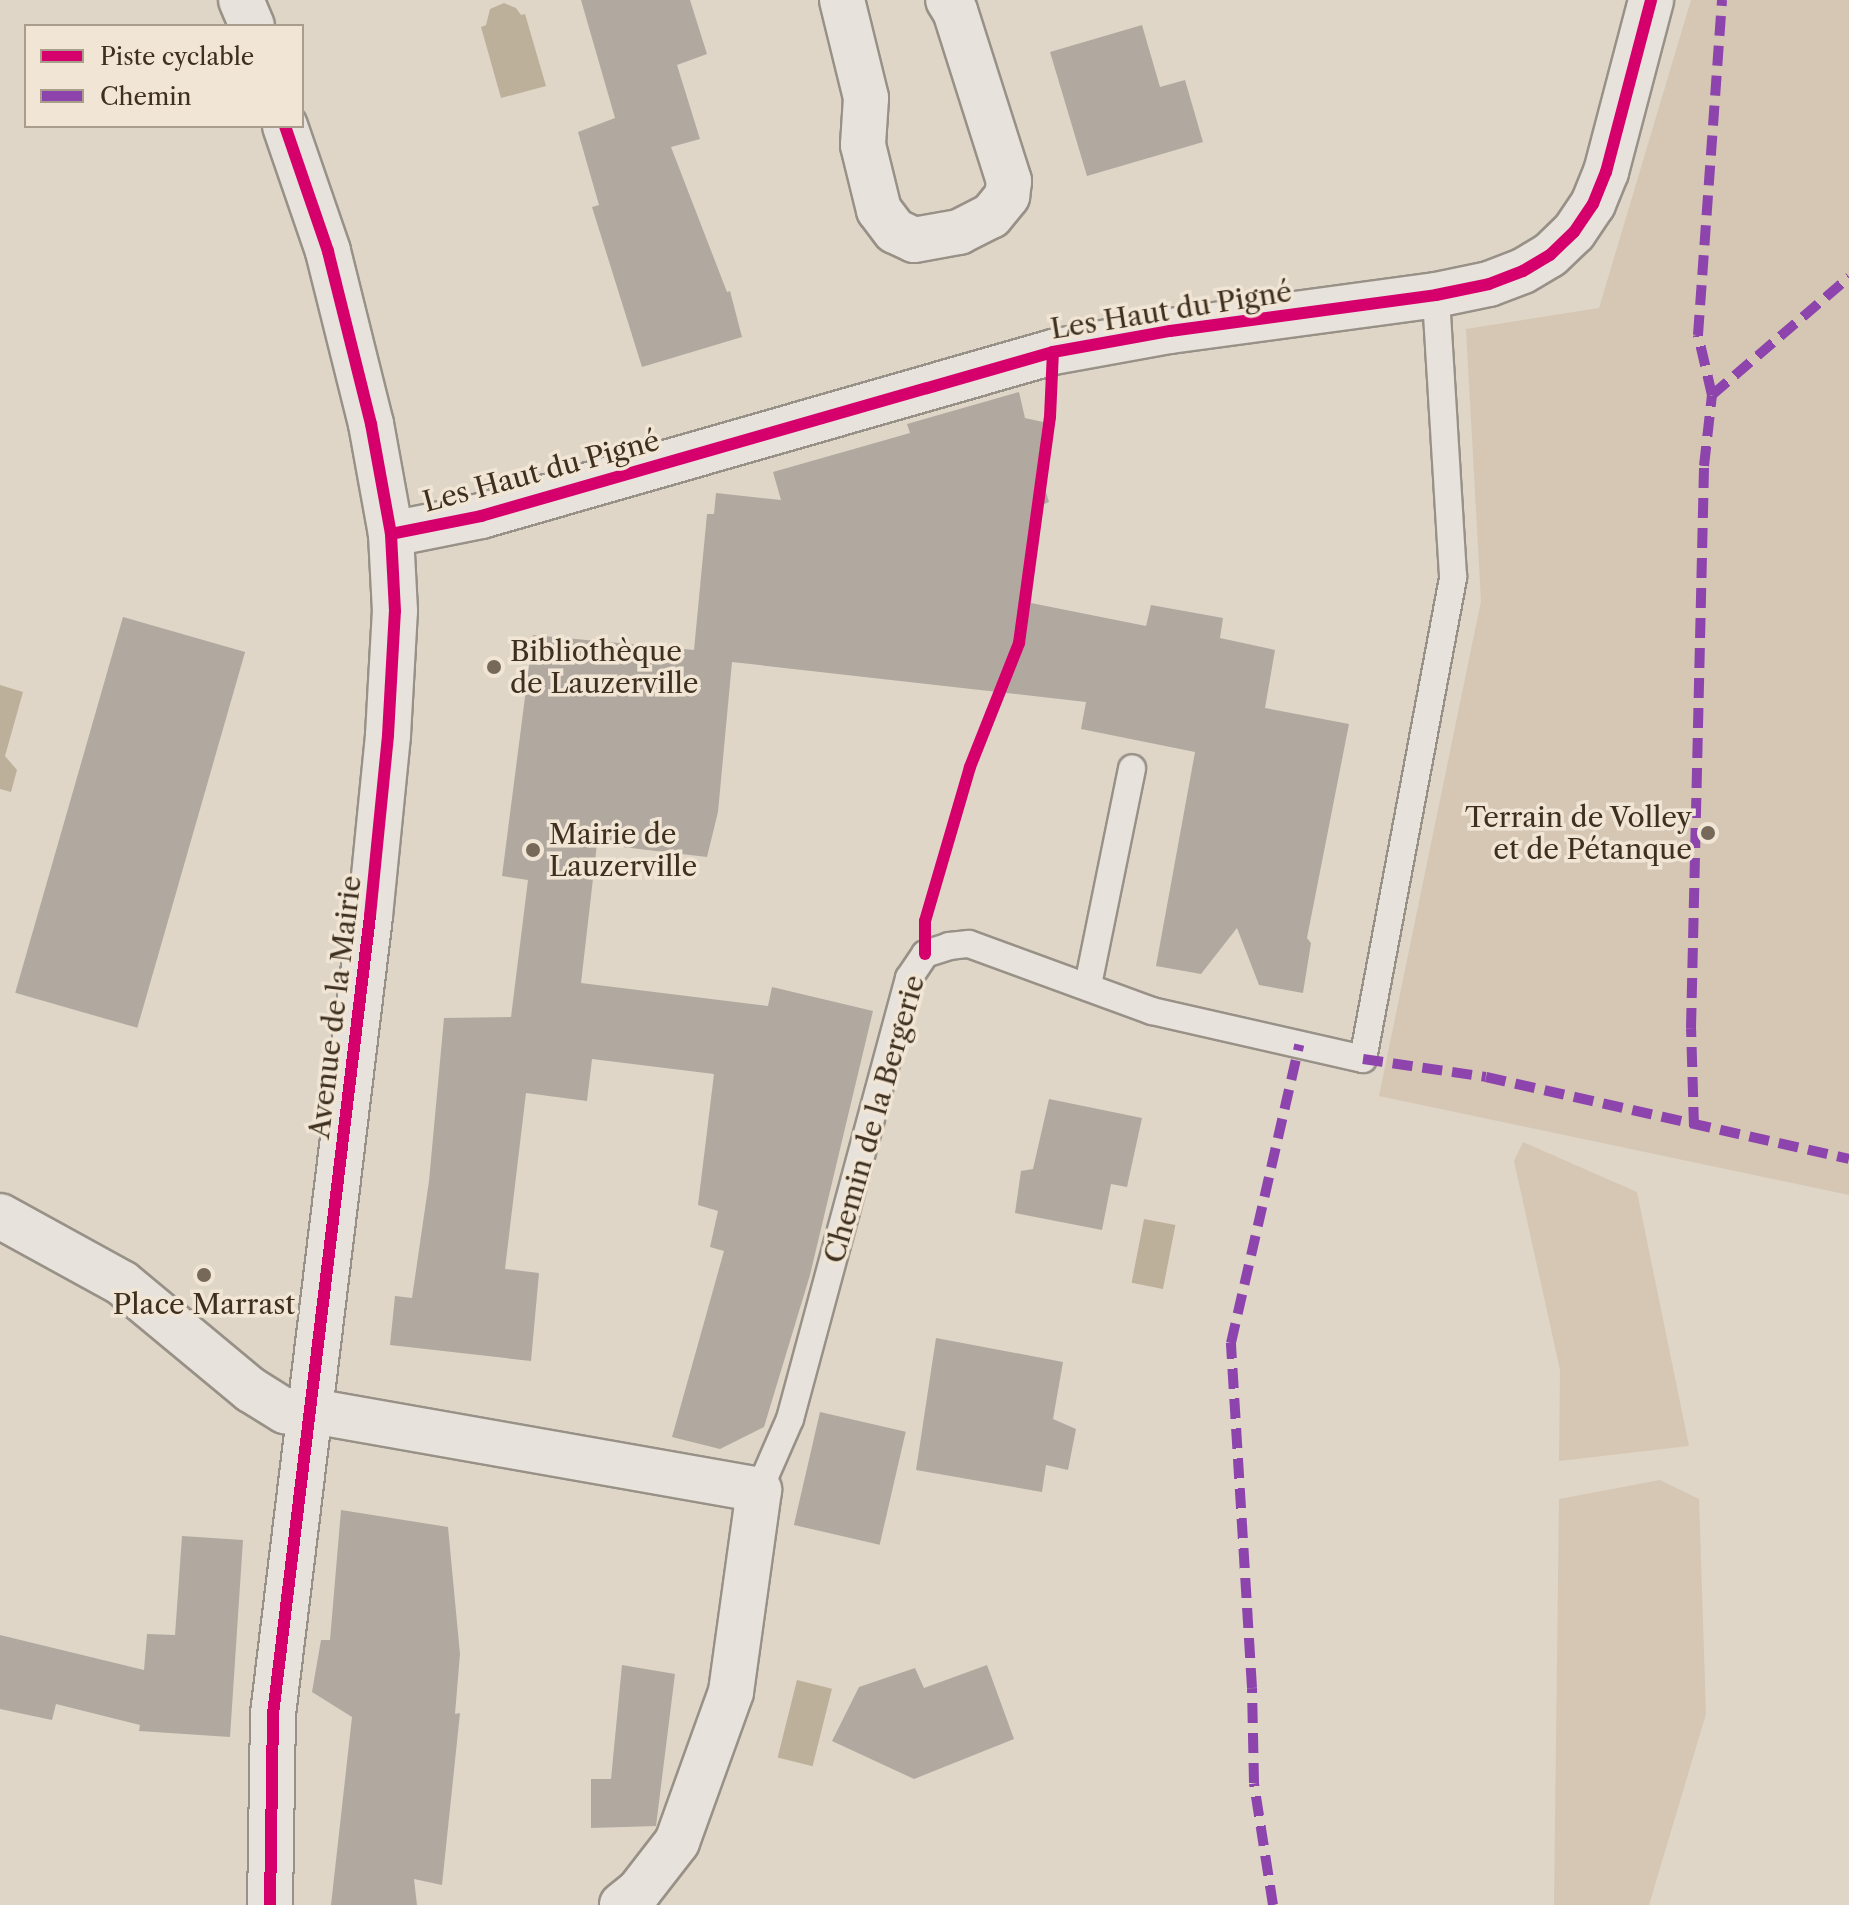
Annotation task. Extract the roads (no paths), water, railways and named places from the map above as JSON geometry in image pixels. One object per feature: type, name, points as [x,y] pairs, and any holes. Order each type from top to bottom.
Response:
[{"type":"street","points":[[241,0],[251,24]]},
{"type":"street","points":[[842,0],[866,98],[863,145],[879,210],[895,231],[914,240],[959,232],[991,216],[1007,196],[1009,181],[955,11],[948,0]]},
{"type":"street","name":"Les Haut du Pigné","points":[[391,534],[481,516],[1053,352],[1170,331],[1436,295],[1489,284],[1523,271],[1550,255],[1574,232],[1593,204],[1606,172],[1651,0]]},
{"type":"street","name":"Avenue de la Mairie","points":[[270,1905],[273,1714],[312,1411],[388,735],[395,611],[391,534],[371,424],[328,251],[286,128]]},
{"type":"street","points":[[0,1216],[122,1283],[251,1390],[285,1411],[312,1411],[759,1490]]},
{"type":"street","name":"Chemin de la Bergerie","points":[[622,1905],[639,1891],[677,1842],[731,1692],[759,1490]]},
{"type":"lane","name":"Chemin de la Bergerie","points":[[759,1490],[790,1419],[909,978],[925,954],[949,946],[969,944],[1088,985],[1152,1011],[1363,1059],[1453,576],[1436,295]]},
{"type":"lane","points":[[1088,985],[1132,768]]},
{"type":"place","name":"Bibliothèque de Lauzerville","points":[[494,667]]},
{"type":"place","name":"Terrain de Volley et de Pétanque","points":[[1708,833]]},
{"type":"place","name":"Mairie de Lauzerville","points":[[533,850]]},
{"type":"place","name":"Place Marrast","points":[[204,1275]]}]
